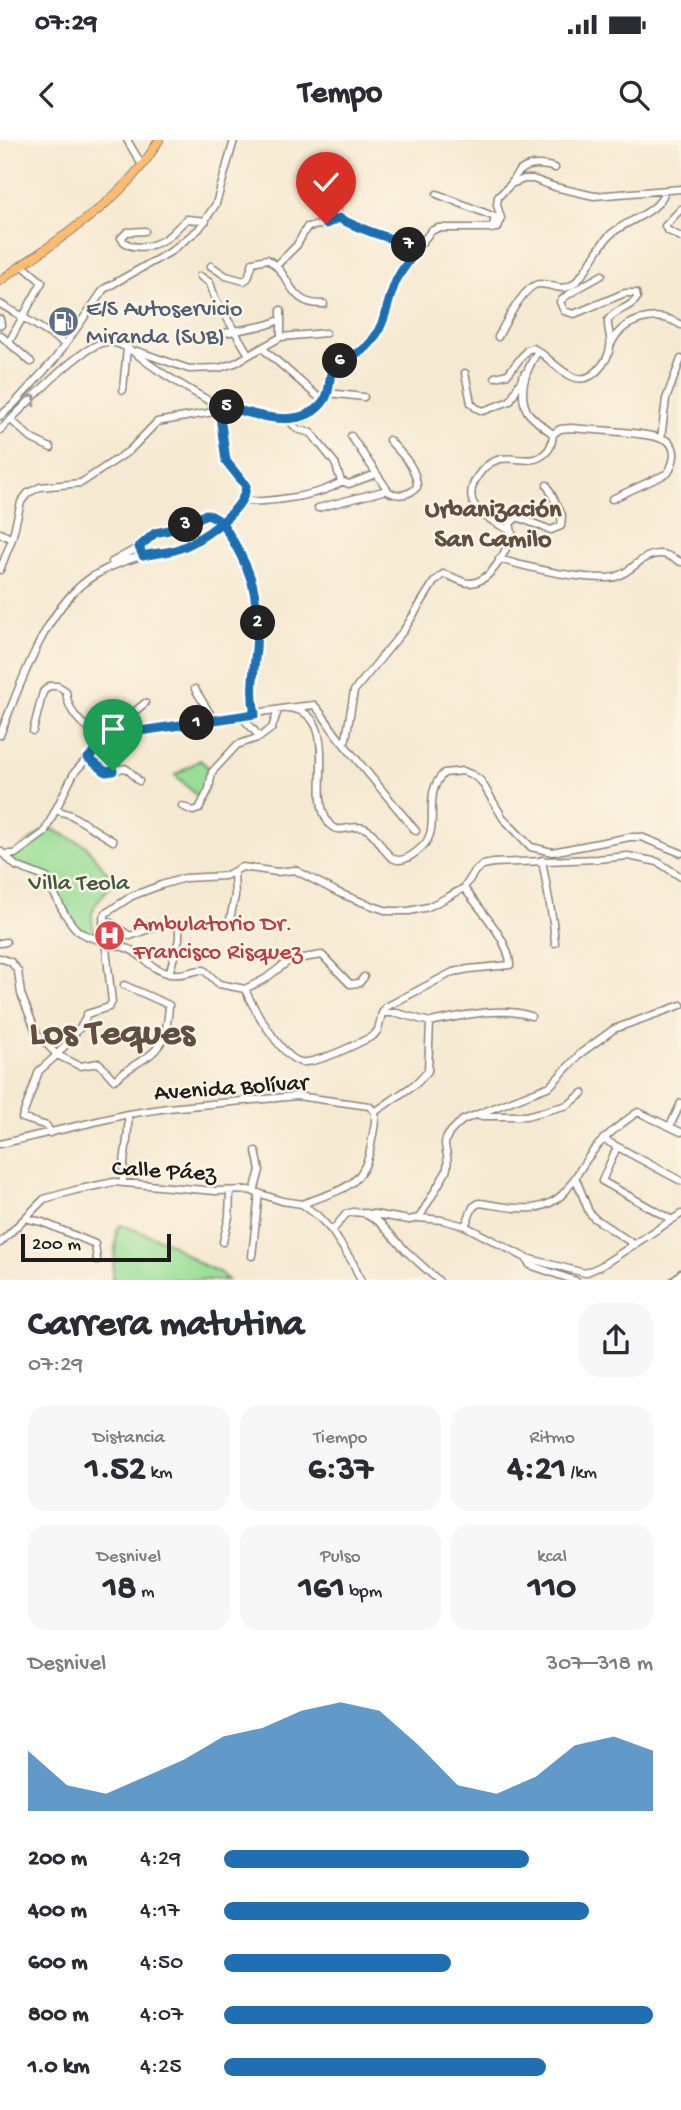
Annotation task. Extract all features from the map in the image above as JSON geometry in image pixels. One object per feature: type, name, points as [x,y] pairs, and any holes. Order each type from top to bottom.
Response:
[{"type":"main road","points":[[0,281],[105,204],[129,182],[159,140]]},
{"type":"street","points":[[127,140],[142,165]]},
{"type":"street","points":[[0,416],[55,359],[104,289],[170,253],[206,221],[216,204],[234,140]]},
{"type":"street","points":[[130,349],[217,407],[288,419],[307,417],[324,402],[335,365],[360,353],[373,340],[390,304],[396,280],[431,231],[438,228],[498,228],[498,197],[511,184],[516,173],[533,164],[555,167]]},
{"type":"street","points":[[511,184],[533,179],[594,196],[681,189]]},
{"type":"street","points":[[333,187],[339,218],[355,227],[417,249]]},
{"type":"street","points":[[498,337],[507,319],[532,286],[540,284],[561,288],[572,285],[607,237],[655,205],[665,191]]},
{"type":"street","points":[[437,194],[495,217],[492,229]]},
{"type":"street","points":[[681,209],[665,226],[667,230],[681,237]]},
{"type":"street","points":[[277,265],[297,245],[307,228],[339,218]]},
{"type":"street","points":[[145,231],[127,232],[122,241],[139,247],[166,239],[187,219],[206,221]]},
{"type":"street","points":[[211,266],[226,276],[244,281],[248,278],[253,262],[267,259],[277,265],[295,296],[316,305],[324,304]]},
{"type":"street","points":[[9,342],[42,282],[22,265]]},
{"type":"street","points":[[602,275],[565,296],[560,302],[564,310],[575,314],[625,293],[636,293],[637,298],[633,304],[611,314],[608,320],[611,345]]},
{"type":"street","points":[[200,276],[210,283],[215,298],[249,355]]},
{"type":"street","points":[[0,304],[65,344]]},
{"type":"street","points":[[281,310],[281,337]]},
{"type":"street","points":[[495,377],[508,374],[528,349],[538,351],[572,378],[579,380],[592,377],[604,364],[614,338],[628,326],[647,317],[664,317],[681,325]]},
{"type":"street","points":[[219,334],[280,320]]},
{"type":"street","points":[[1,429],[64,368],[101,343],[111,342],[189,369],[219,368],[235,363],[281,337],[326,333]]},
{"type":"street","points":[[0,335],[31,362]]},
{"type":"street","points":[[262,348],[324,402]]},
{"type":"street","points":[[123,390],[130,349]]},
{"type":"street","points":[[465,373],[471,403],[483,411],[510,401],[538,351]]},
{"type":"street","points":[[55,359],[64,368]]},
{"type":"street","points":[[661,439],[666,399],[681,359]]},
{"type":"street","points":[[527,371],[523,391],[528,412],[553,434]]},
{"type":"street","points":[[328,394],[364,397]]},
{"type":"street","points":[[0,735],[25,675],[60,609],[81,585],[103,571],[143,556],[188,545],[213,529],[243,500],[246,486],[226,461],[217,407]]},
{"type":"street","points":[[0,570],[12,539],[21,502],[34,489],[81,483],[129,451],[157,422],[217,407]]},
{"type":"street","points":[[288,419],[297,429],[311,432],[335,463],[341,481]]},
{"type":"street","points":[[11,420],[32,439],[51,448]]},
{"type":"street","points":[[512,531],[480,514],[471,496],[471,487],[483,468],[495,460],[508,457],[535,459],[544,455],[552,446],[553,434],[560,429],[572,428],[669,442],[674,452],[673,464],[668,473],[612,499]]},
{"type":"street","points":[[351,436],[387,490],[391,494],[401,495],[414,490],[416,475],[408,461],[389,440]]},
{"type":"street","points":[[341,481],[349,484],[376,474]]},
{"type":"street","points":[[243,500],[255,502],[294,497],[334,487],[341,481]]},
{"type":"street","points":[[342,742],[349,731],[355,691],[404,630],[434,582],[443,575],[473,583],[485,578],[509,544],[512,531],[510,524],[517,517],[551,530],[561,526],[562,515],[547,485]]},
{"type":"street","points":[[318,508],[387,490]]},
{"type":"street","points":[[0,723],[31,653],[62,599],[86,577],[139,547],[155,533],[183,527],[202,516],[212,515],[226,529],[249,569],[256,594],[258,625],[252,694],[255,714]]},
{"type":"street","points":[[0,533],[12,539]]},
{"type":"street","points":[[139,547],[143,556]]},
{"type":"street","points":[[499,559],[573,575],[608,578],[622,576],[645,558],[660,554],[681,562]]},
{"type":"street","points":[[33,731],[43,692],[52,686],[64,688],[71,710],[85,725],[108,735],[314,705],[416,831]]},
{"type":"street","points":[[195,689],[214,720]]},
{"type":"street","points":[[3,855],[15,854],[44,833],[74,773],[108,735],[145,703]]},
{"type":"street","points":[[288,708],[302,712],[313,722],[321,741],[323,812],[330,826],[337,830],[354,827],[370,831],[382,849],[393,858],[407,858],[428,839],[431,833],[431,796],[434,785],[444,773],[463,771],[481,781],[503,818],[531,847],[552,852],[641,837],[681,852]]},
{"type":"street","points":[[182,806],[193,811],[200,808],[209,789],[212,772],[232,748],[260,737],[272,728],[278,710]]},
{"type":"street","points":[[241,716],[260,737]]},
{"type":"street","points":[[88,758],[108,774],[121,767],[127,768],[139,781]]},
{"type":"street","points":[[56,810],[71,815],[113,841]]},
{"type":"street","points":[[3,855],[16,866],[47,878],[60,906],[78,931],[90,938],[104,939],[133,951],[153,968],[169,974],[180,975],[204,970],[219,984],[245,989],[265,979],[290,960],[322,955],[350,984],[359,983],[364,976]]},
{"type":"street","points":[[50,1133],[47,1126],[22,1118],[39,1071],[57,1055],[82,1025],[87,1014],[109,1007],[112,1002],[103,918],[108,910],[132,896],[185,878],[225,876],[242,867],[277,872],[295,870],[339,894],[388,911],[428,907],[464,888],[475,871],[483,865],[542,860],[646,857],[681,877]]},
{"type":"street","points":[[542,860],[554,922],[555,943]]},
{"type":"street","points":[[229,924],[235,896],[234,871]]},
{"type":"street","points":[[245,989],[259,1017],[292,1059],[302,1062],[314,1060],[373,1036],[386,1007],[453,972],[510,965],[510,959],[495,930],[464,888]]},
{"type":"street","points":[[103,918],[130,936],[160,925]]},
{"type":"street","points":[[169,974],[179,939],[179,923]]},
{"type":"street","points":[[0,958],[16,967],[21,983],[21,995],[37,1034],[57,1055],[80,1066],[99,1063],[114,1080],[154,1054],[164,1038],[169,1005],[124,985]]},
{"type":"street","points":[[419,1218],[448,1165],[444,1145],[447,1136],[463,1121],[550,1086],[569,1063],[614,1029],[681,1005]]},
{"type":"street","points":[[382,1013],[397,1013],[430,1022],[471,1014],[522,1013],[531,1016]]},
{"type":"street","points":[[361,1280],[354,1263],[332,1231],[302,1204],[358,1180],[365,1170],[370,1153],[375,1112],[418,1082],[428,1071],[430,1022]]},
{"type":"street","points":[[472,1116],[526,1115],[568,1105],[583,1093]]},
{"type":"street","name":"Avenida Bolívar","points":[[0,1143],[128,1114],[297,1096],[369,1106],[375,1112]]},
{"type":"street","points":[[670,1126],[681,1103]]},
{"type":"street","points":[[465,1226],[475,1204],[533,1208],[555,1199],[576,1179],[588,1157],[603,1139],[638,1112],[681,1132]]},
{"type":"street","points":[[122,1183],[122,1164],[128,1143],[128,1114]]},
{"type":"street","points":[[603,1139],[681,1181]]},
{"type":"street","points":[[617,1147],[602,1181],[672,1220]]},
{"type":"street","points":[[252,1255],[260,1170],[256,1152]]},
{"type":"street","points":[[576,1179],[594,1218],[635,1245]]},
{"type":"street","name":"Calle Páez","points":[[0,1243],[44,1199],[76,1190],[122,1183],[257,1193],[302,1204]]},
{"type":"street","points":[[223,1242],[229,1217],[230,1192]]},
{"type":"street","points":[[332,1231],[346,1214],[442,1220],[465,1226],[526,1258],[585,1273],[601,1266],[681,1214]]},
{"type":"street","points":[[363,1214],[379,1222],[439,1280]]},
{"type":"street","points":[[25,1218],[42,1222],[95,1244],[97,1260]]},
{"type":"street","points":[[526,1258],[530,1265],[576,1280]]},
{"type":"street","points":[[673,1280],[681,1273]]},
{"type":"green space","points":[[200,760],[209,768],[205,793],[196,795],[175,775]]},
{"type":"green space","name":"Villa Teola","points":[[48,827],[85,845],[115,882],[95,905],[92,917],[94,932],[90,938],[78,931],[47,878],[9,861],[11,855]]},
{"type":"green space","points":[[121,1225],[168,1242],[228,1280],[112,1280],[117,1229]]},
{"type":"place","name":"E/S Autoservicio Miranda (SUB)","points":[[63,321]]},
{"type":"place","name":"Ambulatorio Dr. Francisco Risquez","points":[[110,936]]},
{"type":"district","name":"Urbanización San Camilo","points":[[493,522]]},
{"type":"district","name":"Los Teques","points":[[112,1029]]},
{"type":"route","points":[[113,771],[108,774],[88,758],[111,737],[255,714],[252,694],[258,625],[256,594],[249,569],[224,526],[221,522],[216,517],[206,514],[183,527],[155,533],[139,547],[143,556],[188,545],[213,529],[217,525],[228,516],[242,502],[246,486],[226,461],[219,408],[215,404],[262,415],[295,419],[307,417],[324,402],[335,365],[360,353],[373,340],[390,304],[396,280],[417,249],[382,234],[355,227],[339,218],[326,224]]}]
